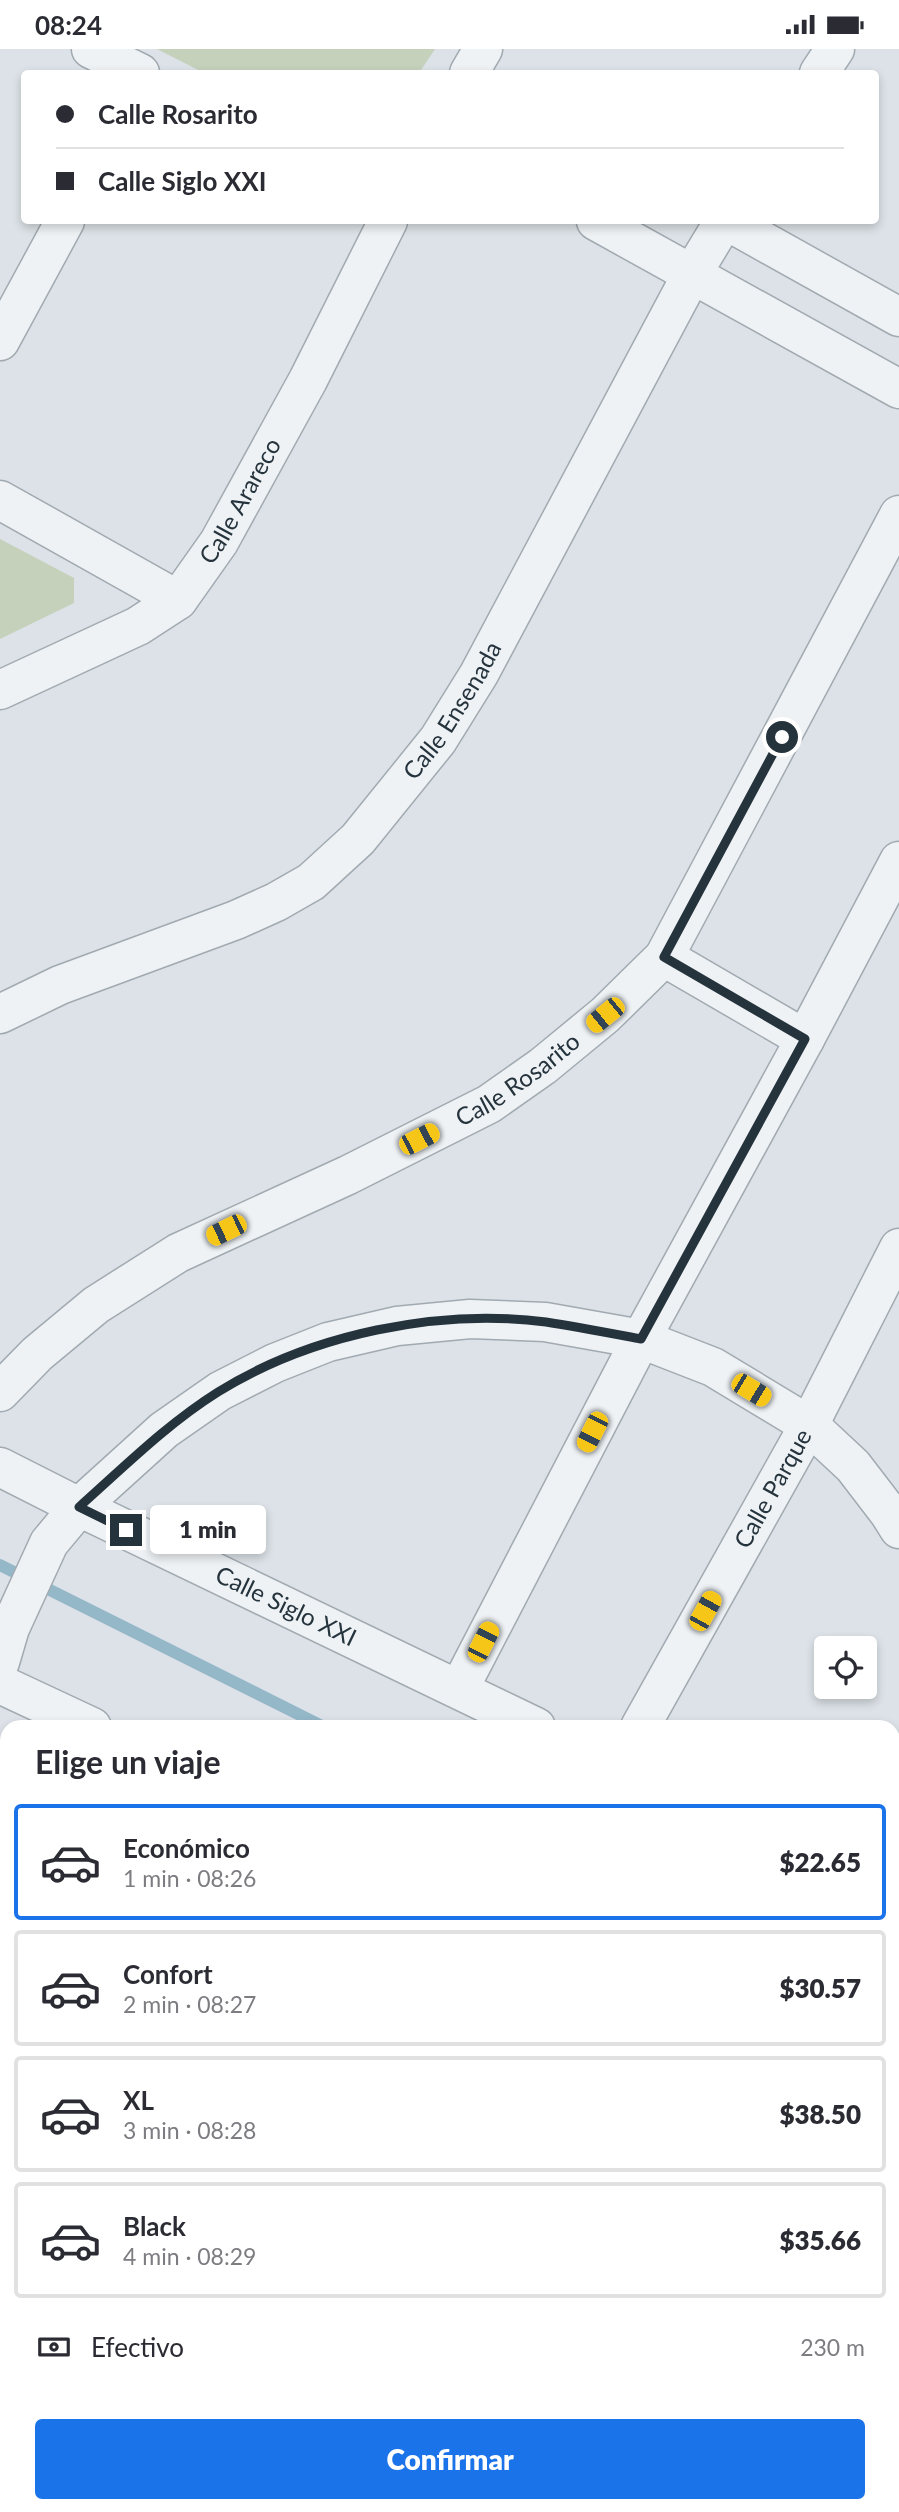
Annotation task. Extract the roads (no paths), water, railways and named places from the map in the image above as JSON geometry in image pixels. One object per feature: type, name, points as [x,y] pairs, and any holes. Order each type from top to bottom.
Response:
[{"type":"street","points":[[91,49],[134,70]]},
{"type":"street","points":[[471,70],[482,49]]},
{"type":"street","points":[[822,70],[835,49]]},
{"type":"street","points":[[0,341],[63,224]]},
{"type":"street","name":"Calle Arareco","points":[[0,690],[138,626],[178,600],[232,519],[308,380],[386,224]]},
{"type":"street","points":[[601,224],[899,389]]},
{"type":"street","name":"Calle Ensenada","points":[[0,1014],[60,985],[236,920],[276,902],[310,882],[358,839],[438,740],[479,674],[692,274],[724,224]]},
{"type":"street","points":[[731,224],[899,317]]},
{"type":"street","points":[[0,500],[178,600]]},
{"type":"street","name":"Calle Rosarito","points":[[0,1392],[37,1354],[96,1305],[178,1253],[348,1175],[489,1104],[542,1066],[605,1015],[664,957],[899,515]]},
{"type":"street","points":[[459,1689],[641,1339],[899,861]]},
{"type":"street","points":[[664,957],[805,1039]]},
{"type":"street","name":"Calle Parque","points":[[644,1720],[809,1425],[899,1248]]},
{"type":"street","points":[[5,1645],[49,1543],[79,1507],[164,1430],[220,1391],[275,1363],[328,1342],[397,1326],[470,1319],[545,1322],[641,1339],[713,1367],[809,1425],[853,1466],[899,1529]]},
{"type":"street","name":"Calle Siglo XXI","points":[[0,1467],[522,1720]]},
{"type":"street","points":[[0,1683],[78,1720]]},
{"type":"waterway","points":[[0,1565],[310,1720]]}]
